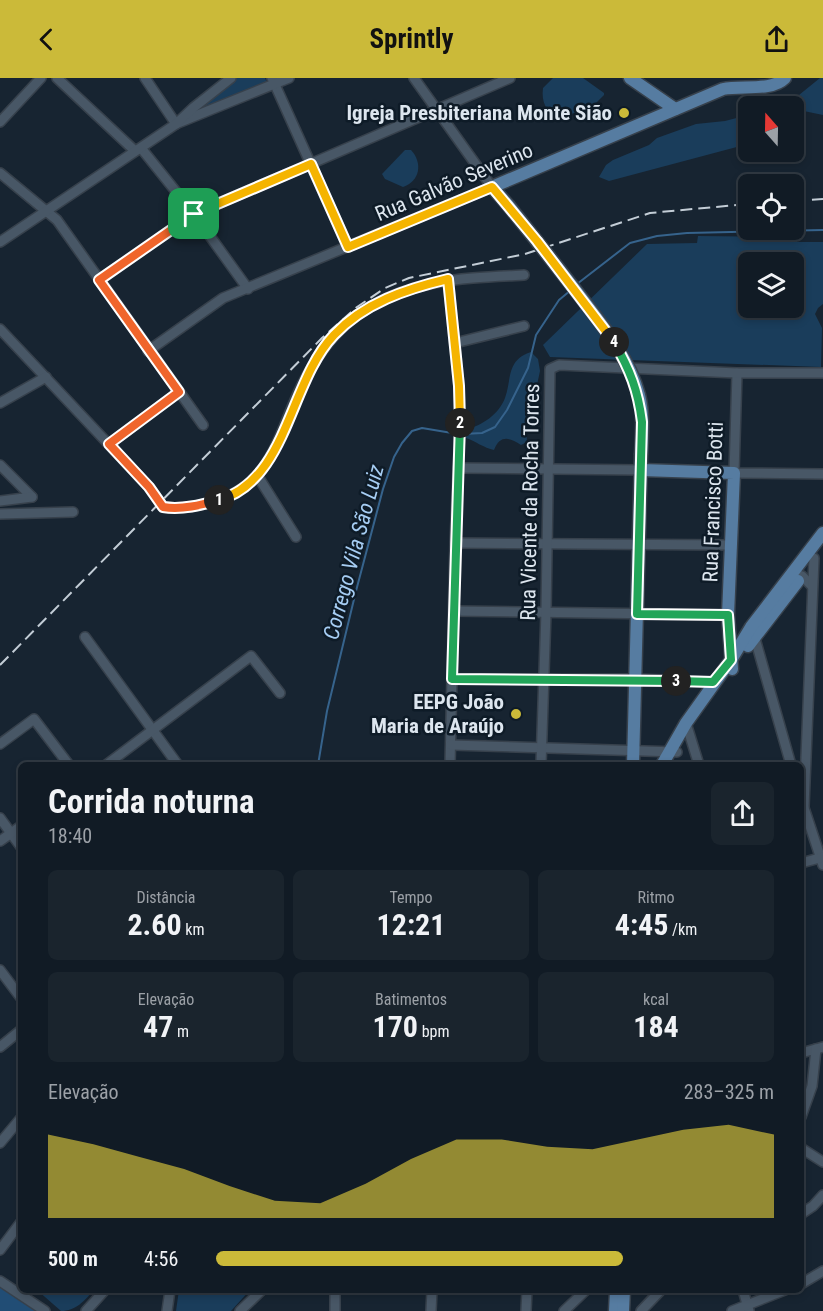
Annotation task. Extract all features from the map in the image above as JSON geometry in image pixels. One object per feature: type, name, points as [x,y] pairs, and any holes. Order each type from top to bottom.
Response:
[{"type":"main road","points":[[630,78],[647,83],[675,109]]},
{"type":"main road","name":"Rua Galvão Severino","points":[[492,187],[723,89],[776,84],[785,78]]},
{"type":"main road","points":[[492,187],[592,311],[622,357],[639,396],[642,422],[633,762]]},
{"type":"main road","points":[[640,470],[734,473]]},
{"type":"main road","name":"Rua Francisco Botti","points":[[732,664],[728,615],[734,473]]},
{"type":"main road","points":[[664,762],[753,632],[797,575],[823,533]]},
{"type":"main road","points":[[797,575],[823,546]]},
{"type":"main road","points":[[688,728],[713,682],[732,664]]},
{"type":"main road","points":[[671,762],[673,751]]},
{"type":"main road","points":[[615,1311],[616,1293]]},
{"type":"main road","points":[[623,1311],[624,1293]]},
{"type":"street","points":[[0,122],[41,78]]},
{"type":"street","points":[[57,78],[138,149],[194,214],[248,289]]},
{"type":"street","points":[[145,78],[176,124]]},
{"type":"street","points":[[176,124],[231,78]]},
{"type":"street","points":[[0,242],[176,124],[273,81],[289,78]]},
{"type":"street","points":[[414,78],[492,187]]},
{"type":"street","points":[[99,280],[194,214],[510,78]]},
{"type":"street","points":[[273,81],[348,247]]},
{"type":"street","points":[[0,172],[62,227],[148,351],[203,425]]},
{"type":"street","name":"Rua Galvão Severino","points":[[148,351],[223,298],[492,187]]},
{"type":"street","points":[[0,329],[149,487],[163,507],[176,508],[203,505],[225,498],[241,490],[257,476],[273,452],[301,386],[333,336],[374,304],[425,284],[448,279],[524,275]]},
{"type":"street","points":[[448,279],[455,343],[460,428],[450,762]]},
{"type":"street","points":[[455,343],[524,326]]},
{"type":"street","name":"Rua Vicente da Rocha Torres","points":[[541,762],[545,680],[549,369],[559,365],[737,373],[823,373]]},
{"type":"street","name":"Rua Francisco Botti","points":[[734,473],[737,373]]},
{"type":"street","points":[[0,403],[46,378]]},
{"type":"street","points":[[109,444],[179,392]]},
{"type":"street","points":[[0,465],[32,498],[0,501]]},
{"type":"street","points":[[458,468],[640,470]]},
{"type":"street","points":[[734,473],[823,474]]},
{"type":"street","points":[[257,476],[296,537]]},
{"type":"street","points":[[0,512],[22,499]]},
{"type":"street","points":[[0,512],[73,512]]},
{"type":"street","points":[[455,543],[730,545]]},
{"type":"street","points":[[804,769],[814,558]]},
{"type":"street","points":[[797,575],[812,585]]},
{"type":"street","points":[[454,611],[728,615]]},
{"type":"street","points":[[753,632],[790,762]]},
{"type":"street","points":[[84,637],[176,762]]},
{"type":"street","points":[[110,762],[251,656],[280,693]]},
{"type":"street","points":[[452,679],[713,682]]},
{"type":"street","points":[[0,744],[34,719],[67,762]]},
{"type":"street","points":[[688,728],[698,762]]},
{"type":"street","points":[[450,745],[673,751]]},
{"type":"street","points":[[787,747],[806,747]]},
{"type":"street","points":[[804,806],[822,860],[804,863]]},
{"type":"street","points":[[0,818],[18,843]]},
{"type":"street","points":[[0,841],[18,828]]},
{"type":"street","points":[[0,970],[18,994]]},
{"type":"street","points":[[0,1047],[18,1032]]},
{"type":"street","points":[[804,1052],[819,1048],[812,1086],[804,1109]]},
{"type":"street","points":[[0,1143],[18,1122]]},
{"type":"street","points":[[804,1150],[823,1162]]},
{"type":"street","points":[[804,1212],[823,1195]]},
{"type":"street","points":[[0,1250],[18,1226]]},
{"type":"street","points":[[804,1282],[823,1271]]},
{"type":"street","points":[[0,1281],[45,1311]]},
{"type":"street","points":[[86,1311],[102,1293]]},
{"type":"street","points":[[167,1311],[170,1293]]},
{"type":"street","points":[[240,1311],[259,1293]]},
{"type":"street","points":[[335,1311],[336,1293]]},
{"type":"street","points":[[431,1311],[432,1293]]},
{"type":"street","points":[[526,1311],[527,1293]]},
{"type":"street","points":[[564,1311],[583,1293]]},
{"type":"street","points":[[641,1311],[658,1293]]},
{"type":"street","points":[[744,1293],[748,1308]]},
{"type":"street","points":[[732,1311],[748,1308],[779,1293]]},
{"type":"shaded area","points":[[233,78],[265,78],[268,85],[186,118]]},
{"type":"shaded area","points":[[553,78],[583,78],[604,95],[596,103],[556,121],[547,110],[543,98],[543,88]]},
{"type":"shaded area","points":[[823,78],[823,115],[804,111],[804,96],[797,96]]},
{"type":"shaded area","points":[[738,118],[738,147],[609,181],[599,177],[606,165],[613,160],[649,145],[657,138],[696,124]]},
{"type":"shaded area","points":[[405,150],[411,150],[415,155],[418,171],[413,181],[403,187],[385,179],[382,174]]},
{"type":"shaded area","points":[[698,236],[738,236],[738,240],[823,242],[823,304],[815,314],[822,328],[821,367],[550,357],[543,345],[647,244],[697,243]]},
{"type":"shaded area","points":[[531,352],[538,359],[540,371],[537,385],[527,396],[525,403],[527,442],[521,445],[513,440],[505,439],[496,445],[494,450],[466,438],[466,429],[484,422],[499,409],[505,398],[514,365],[523,355]]},
{"type":"shaded area","points":[[0,1286],[37,1311],[0,1311]]},
{"type":"shaded area","points":[[40,1293],[91,1293],[75,1307],[61,1311]]},
{"type":"shaded area","points":[[179,1293],[247,1293],[231,1311],[176,1311]]},
{"type":"waterway","name":"Corrego Vila São Luiz","points":[[577,284],[630,243],[657,236],[687,233],[823,230]]},
{"type":"waterway","name":"Corrego Vila São Luiz","points":[[463,434],[482,433],[495,427],[507,410],[528,368],[536,335],[559,300],[571,290]]},
{"type":"waterway","name":"Corrego Vila São Luiz","points":[[318,762],[327,711],[356,591],[383,489],[394,457],[412,431],[422,428],[458,434]]},
{"type":"railway","points":[[804,200],[823,199]]},
{"type":"railway","points":[[0,665],[322,338],[357,307],[385,288],[409,278],[525,254],[650,213],[738,205]]},
{"type":"place","name":"Igreja Presbiteriana Monte Sião","points":[[624,113]]},
{"type":"place","name":"EEPG João Maria de Araújo","points":[[516,714]]},
{"type":"route","points":[[311,164],[348,247],[492,187],[592,311],[633,377],[639,396],[642,422],[637,614],[728,615],[731,660],[713,682],[452,679],[460,428],[459,386],[448,279],[425,284],[374,304],[333,336],[301,386],[288,421],[268,462],[241,490],[203,505],[163,507],[149,487],[109,444],[179,392],[99,280],[194,214],[311,164]]}]
